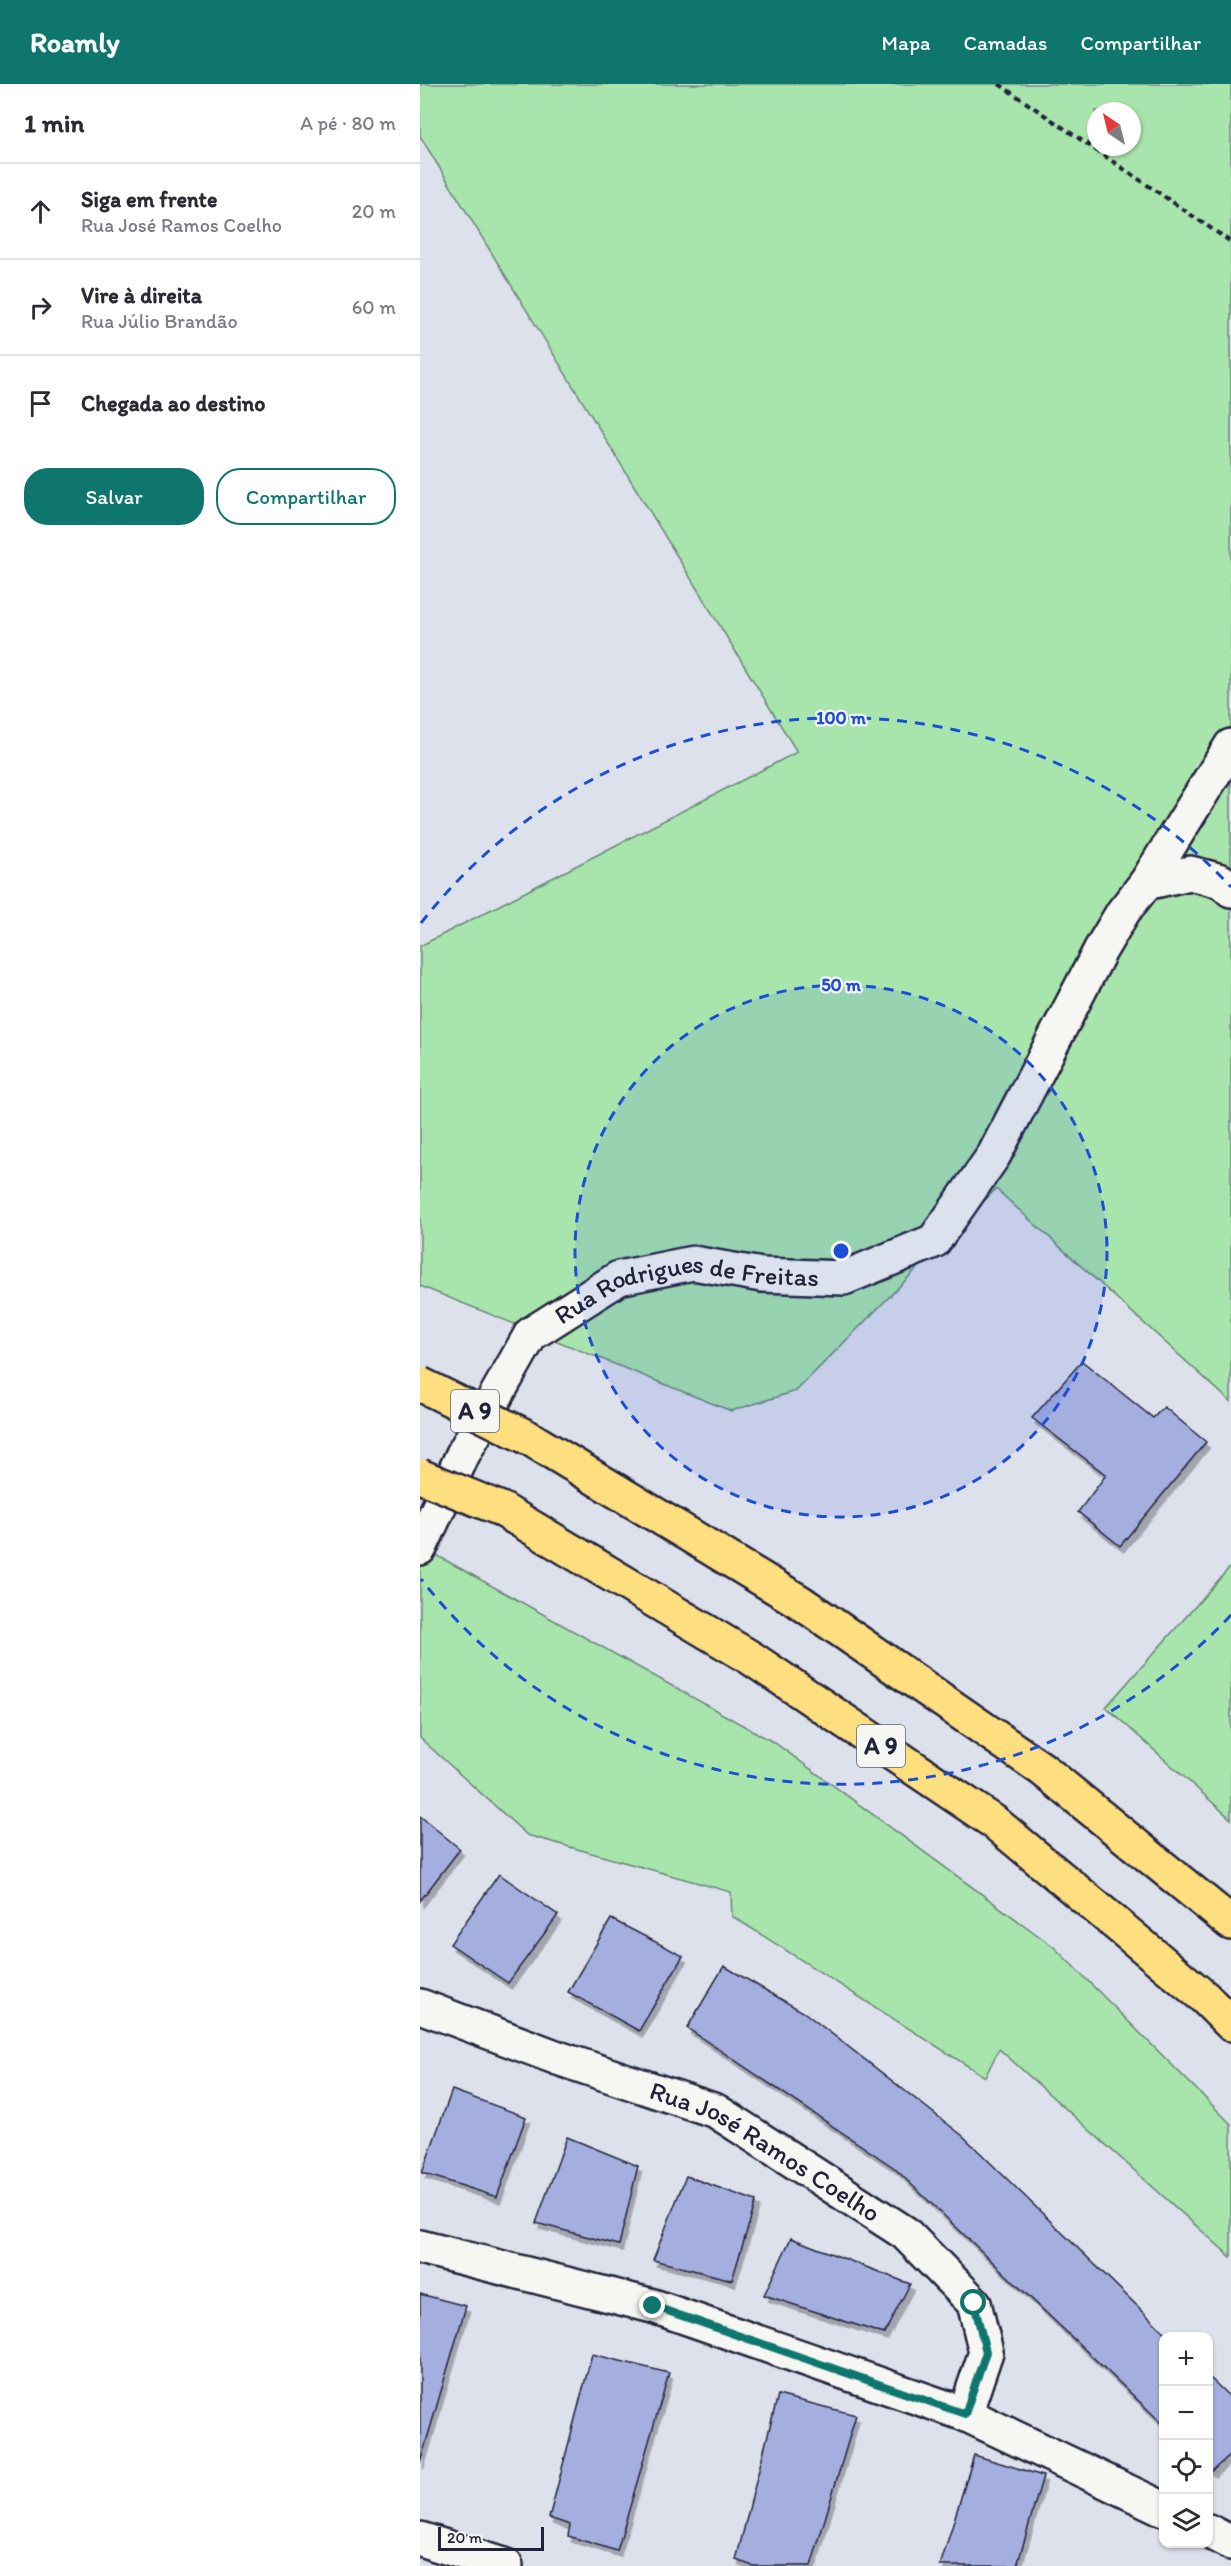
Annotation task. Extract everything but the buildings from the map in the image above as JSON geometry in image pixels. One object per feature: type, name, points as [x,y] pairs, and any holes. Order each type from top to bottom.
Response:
[{"type":"highway","name":"A 9","points":[[420,1384],[529,1438],[810,1609],[1042,1769],[1231,1923]]},
{"type":"highway","name":"A 9","points":[[420,1476],[501,1509],[751,1658],[994,1822],[1204,1997],[1231,2024]]},
{"type":"street","name":"Rua Rodrigues de Freitas","points":[[420,1548],[463,1454],[531,1334],[619,1278],[693,1263],[762,1275],[844,1278],[934,1241],[994,1155],[1123,912],[1146,883],[1231,746]]},
{"type":"street","points":[[1146,883],[1190,873],[1221,881],[1231,890]]},
{"type":"street","name":"Rua José Ramos Coelho","points":[[420,2006],[558,2058],[716,2111],[905,2233],[974,2303],[986,2352],[965,2414]]},
{"type":"street","points":[[420,2247],[653,2306],[965,2414],[1159,2507]]},
{"type":"street","points":[[1213,2533],[1231,2543]]},
{"type":"street","points":[[420,2539],[506,2566]]},
{"type":"path","points":[[999,84],[1231,242]]},
{"type":"green space","points":[[420,84],[1231,84],[1231,1402],[996,1189],[796,1391],[731,1411],[420,1286],[420,946],[797,752],[420,136]]},
{"type":"green space","points":[[420,1546],[775,1743],[1054,1947],[1231,2124],[1231,2257],[999,2049],[985,2077],[732,1916],[731,1892],[527,1835],[420,1738]]},
{"type":"green space","points":[[1231,1566],[1231,1819],[1106,1707]]},
{"type":"route","points":[[653,2306],[965,2414],[986,2352],[974,2303]]}]
